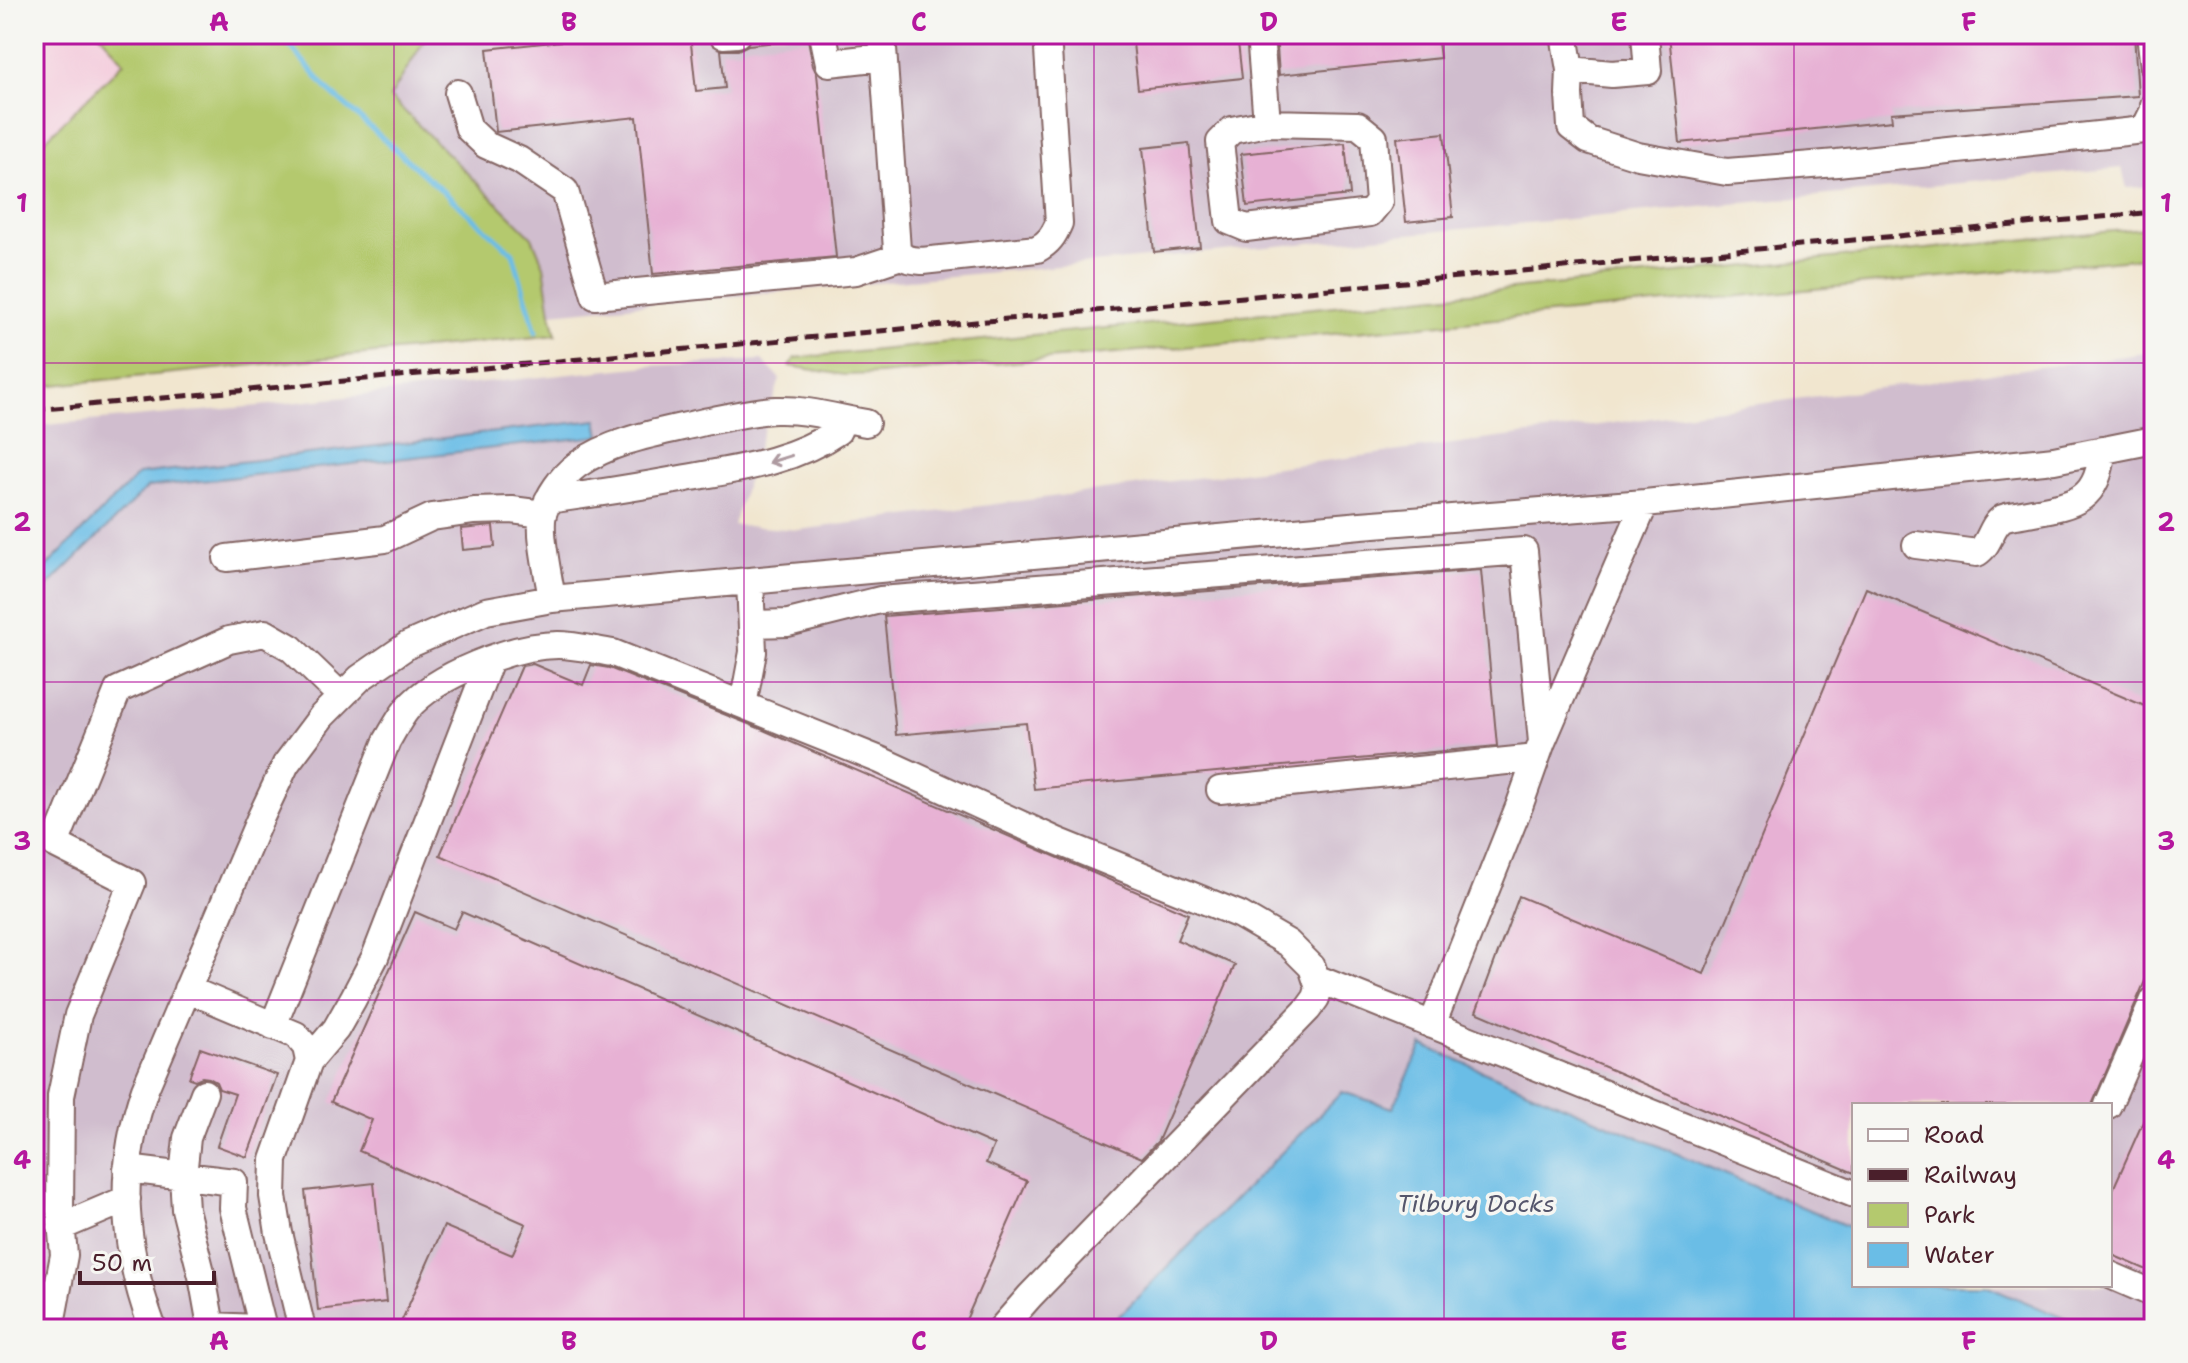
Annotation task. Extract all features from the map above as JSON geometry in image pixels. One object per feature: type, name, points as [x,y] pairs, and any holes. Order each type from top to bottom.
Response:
[{"type":"street","points":[[823,34],[829,63],[882,45],[897,250],[910,260],[922,261],[1037,249],[1055,233],[1059,223],[1048,50]]},
{"type":"street","points":[[1260,34],[1267,123]]},
{"type":"street","points":[[1564,34],[1570,77],[1571,127],[1588,140],[1638,156],[1727,172],[2144,130],[2154,105]]},
{"type":"street","points":[[1570,77],[1648,71],[1645,34]]},
{"type":"street","points":[[2150,34],[2154,67]]},
{"type":"street","points":[[458,93],[469,129],[486,145],[519,160],[565,191],[595,296],[856,271],[901,256]]},
{"type":"street","points":[[1267,123],[1358,125],[1374,138],[1379,202],[1370,213],[1246,228],[1229,221],[1220,142],[1232,130],[1267,123]]},
{"type":"street","points":[[227,558],[385,539],[432,517],[546,507],[596,494],[748,467],[787,458],[854,421],[792,411],[761,411],[658,433],[610,447],[580,463],[565,477],[546,507],[542,528],[552,599]]},
{"type":"street","points":[[153,1329],[142,1299],[127,1218],[127,1169],[135,1119],[187,989],[286,764],[341,696],[381,662],[408,645],[486,611],[552,599],[1361,525],[1645,503],[2054,460],[2154,440]]},
{"type":"street","points":[[1916,545],[1977,553],[1987,545],[1996,525],[2006,517],[2048,509],[2088,494],[2097,481],[2102,450]]},
{"type":"street","points":[[1432,1025],[1539,750],[1645,503]]},
{"type":"street","points":[[752,624],[788,623],[880,600],[1524,551],[1539,750]]},
{"type":"street","points":[[880,600],[890,567]]},
{"type":"street","points":[[743,705],[753,652],[750,581]]},
{"type":"street","points":[[50,1329],[64,1255],[60,1211],[61,1096],[78,1015],[132,883],[55,844],[118,690],[229,640],[265,633],[291,648],[341,696]]},
{"type":"street","points":[[273,1026],[387,741],[406,711],[431,687],[510,651],[555,645],[613,653],[880,760],[1057,841],[1240,915],[1288,943],[1312,967],[1318,979],[1316,998],[1308,1009],[1001,1329]]},
{"type":"street","points":[[302,1329],[286,1269],[273,1196],[274,1160],[309,1061],[336,1029],[375,957],[490,660]]},
{"type":"street","points":[[1220,790],[1539,750]]},
{"type":"street","points":[[1318,979],[1852,1193]]},
{"type":"street","points":[[187,989],[296,1035],[306,1047],[309,1061]]},
{"type":"street","points":[[2109,1103],[2154,1000]]},
{"type":"street","points":[[127,1169],[183,1176],[234,1182],[233,1208],[262,1325],[256,1328],[211,1326],[185,1209],[183,1176],[187,1138],[204,1093]]},
{"type":"street","points":[[61,1227],[127,1199]]},
{"type":"street","points":[[2112,1276],[2154,1294]]},
{"type":"shaded area","points":[[34,34],[100,34],[125,62],[34,151]]},
{"type":"shaded area","points":[[428,34],[2154,34],[2154,186],[2127,188],[2122,168],[551,313],[544,266],[390,97]]},
{"type":"shaded area","points":[[2154,352],[2154,1329],[34,1329],[34,426],[648,366],[762,360],[780,379],[733,525],[799,530]]},
{"type":"green space","points":[[100,34],[428,34],[390,97],[532,237],[544,266],[556,335],[34,387],[34,151],[124,62]]},
{"type":"green space","points":[[2154,227],[2154,257],[879,374],[844,375],[790,366],[795,358]]},
{"type":"water","points":[[597,420],[600,436],[148,487],[34,600],[34,579],[139,474]]},
{"type":"water","name":"Tilbury Docks","points":[[1422,1045],[1852,1228],[1852,1287],[1991,1287],[2089,1329],[1106,1329],[1342,1092],[1393,1108]]},
{"type":"building","points":[[627,34],[690,34],[696,91],[725,88],[721,50],[808,39],[817,74],[836,257],[653,274],[637,117],[496,132],[487,49]]},
{"type":"building","points":[[1132,34],[1237,34],[1242,78],[1138,89]]},
{"type":"building","points":[[1276,34],[1437,34],[1440,58],[1279,75]]},
{"type":"building","points":[[1669,34],[2134,34],[2138,96],[1891,113],[1892,121],[1680,143]]},
{"type":"building","points":[[1444,133],[1453,217],[1406,222],[1397,138]]},
{"type":"building","points":[[1189,143],[1200,247],[1154,252],[1143,148]]},
{"type":"building","points":[[1345,143],[1350,195],[1247,206],[1241,154]]},
{"type":"building","points":[[493,526],[495,547],[463,550],[461,529]]},
{"type":"building","points":[[1481,570],[1497,746],[1034,789],[1026,723],[896,735],[884,616]]},
{"type":"building","points":[[1866,588],[2154,710],[2154,960],[2093,1103],[1852,1103],[1852,1172],[1476,1012],[1519,896],[1704,974]]},
{"type":"building","points":[[533,664],[583,685],[591,665],[609,668],[761,729],[1188,914],[1177,940],[1235,965],[1158,1141],[1142,1158],[440,855],[522,666]]},
{"type":"building","points":[[415,912],[454,929],[462,912],[994,1145],[986,1163],[1027,1181],[962,1329],[398,1329],[444,1226],[512,1255],[526,1224],[359,1151],[372,1120],[331,1102]]},
{"type":"building","points":[[200,1048],[277,1075],[247,1157],[217,1146],[235,1094],[219,1089],[216,1082],[209,1078],[189,1078]]},
{"type":"building","points":[[2154,1097],[2154,1273],[2112,1255],[2112,1192]]},
{"type":"building","points":[[374,1183],[386,1302],[318,1310],[305,1191]]},
{"type":"waterway","points":[[280,34],[329,91],[513,253],[536,332]]},
{"type":"railway","points":[[34,410],[2154,212]]}]
